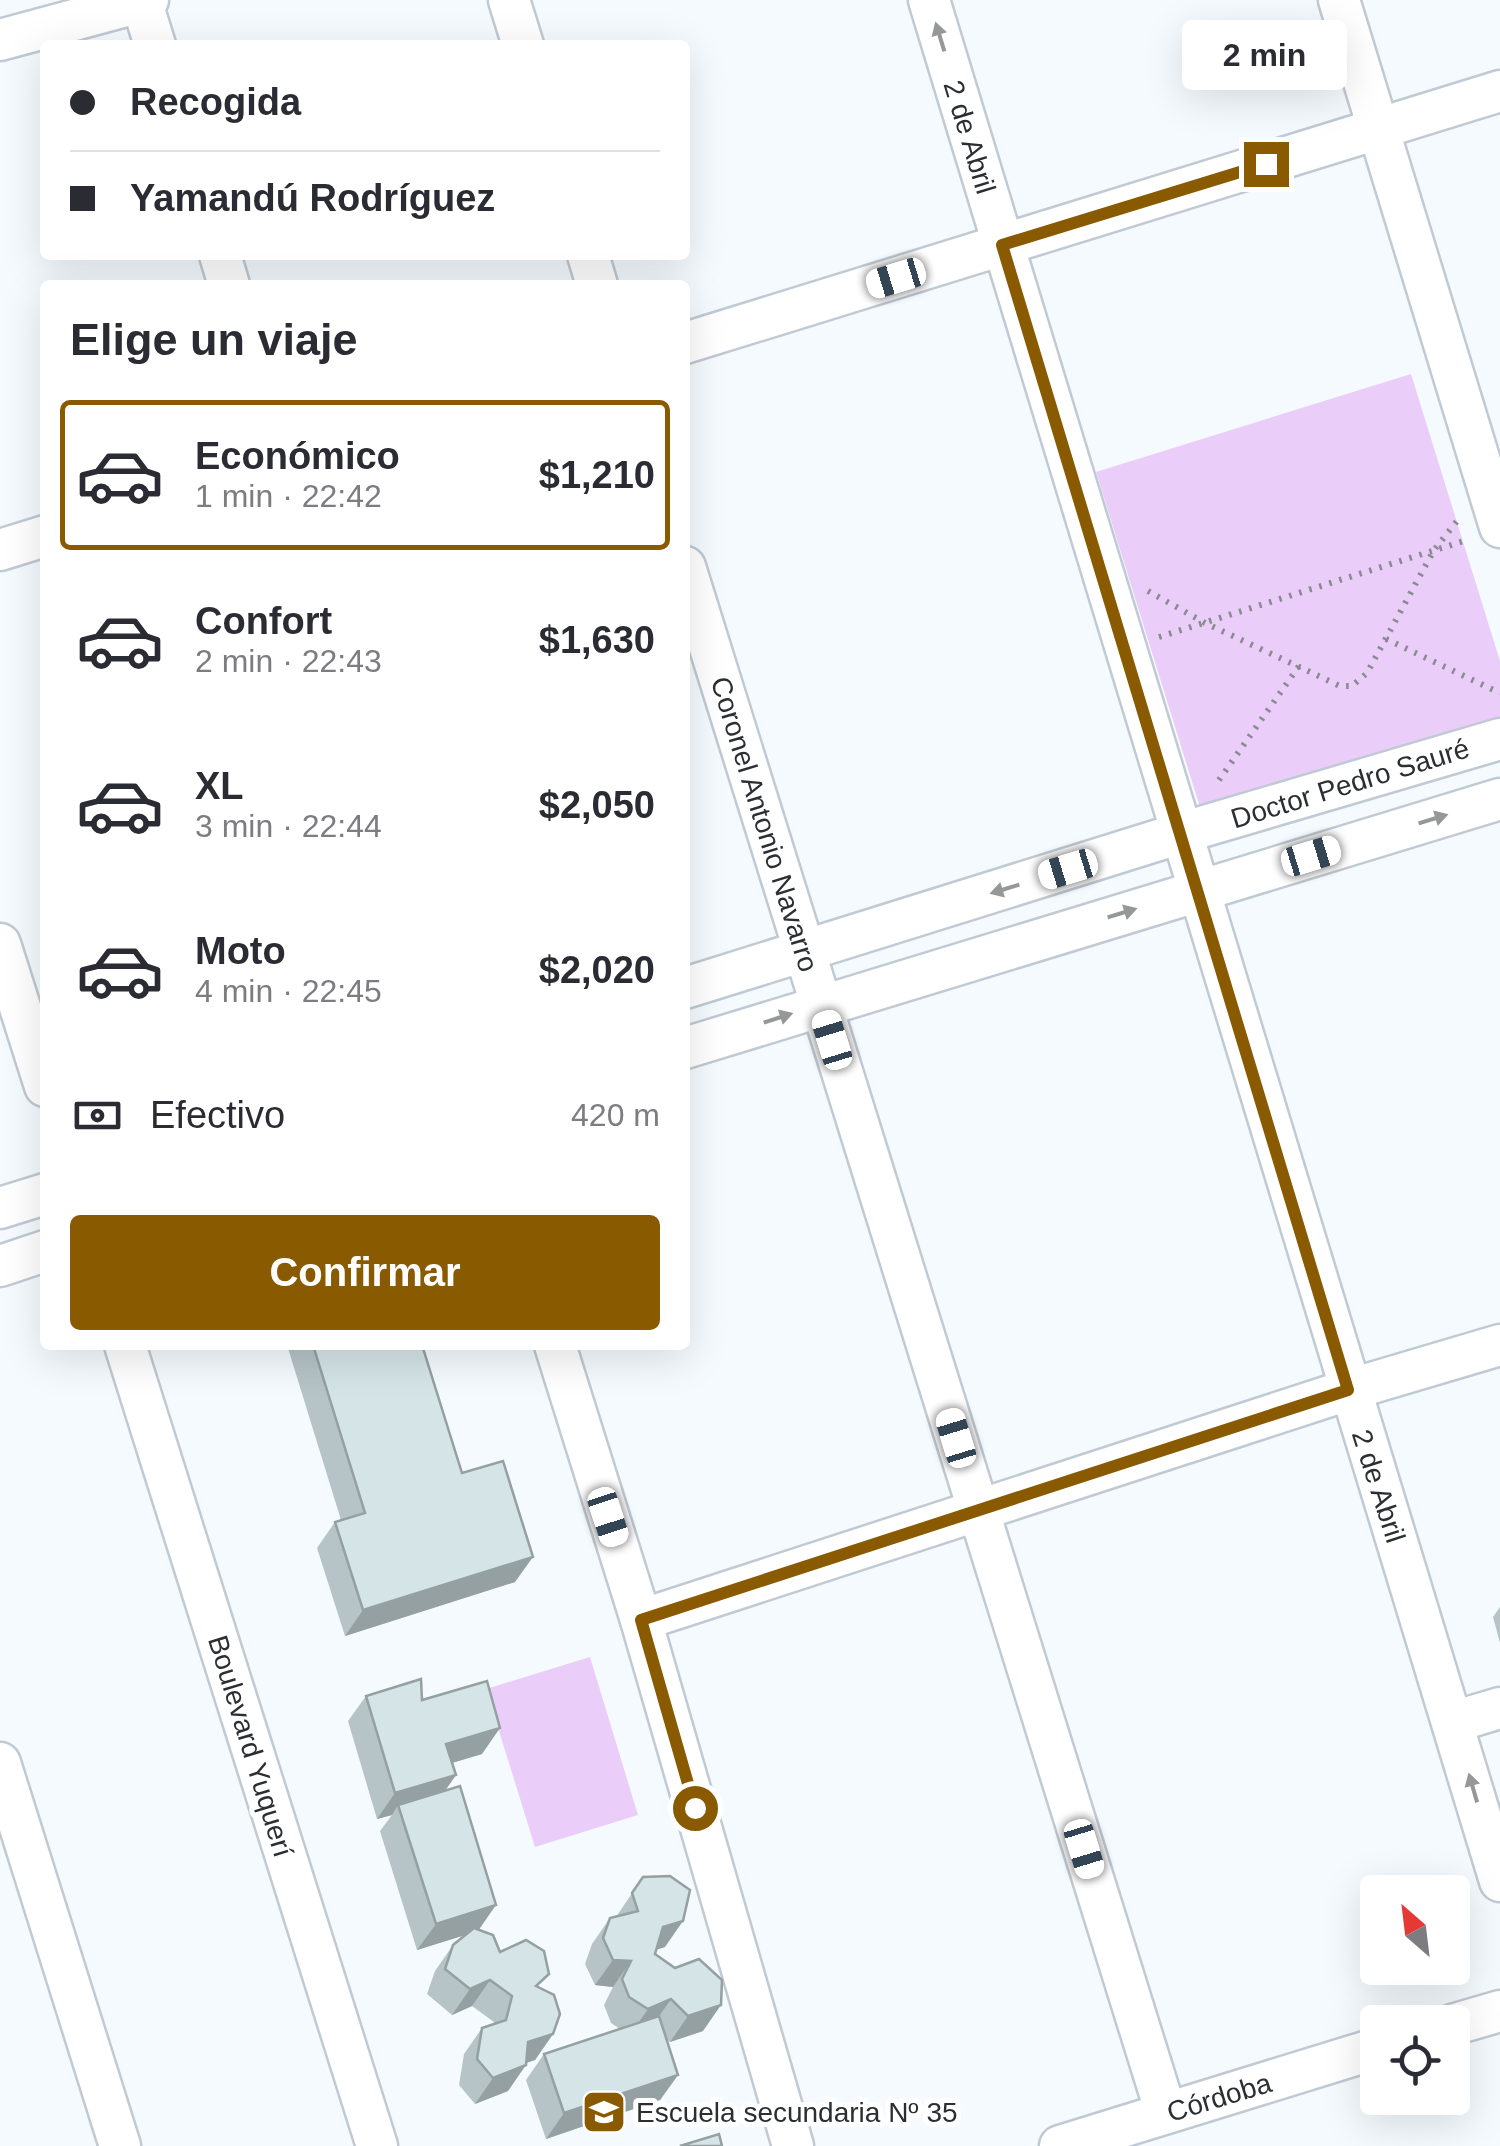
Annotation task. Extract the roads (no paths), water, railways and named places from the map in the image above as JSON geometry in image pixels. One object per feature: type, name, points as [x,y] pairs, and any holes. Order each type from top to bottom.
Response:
[{"type":"street","points":[[509,0],[521,40]]},
{"type":"street","name":"2 de Abril","points":[[929,0],[1500,1882]]},
{"type":"street","points":[[1338,0],[1487,484],[1492,531]]},
{"type":"street","points":[[0,40],[144,1],[154,40]]},
{"type":"street","points":[[690,341],[1500,91]]},
{"type":"street","points":[[0,550],[40,538]]},
{"type":"street","name":"Coronel Antonio Navarro","points":[[690,583],[1166,2113]]},
{"type":"street","name":"Doctor Pedro Sauré","points":[[690,986],[1500,738]]},
{"type":"street","points":[[690,1046],[1500,798]]},
{"type":"street","points":[[0,944],[40,1070]]},
{"type":"street","points":[[0,1208],[40,1196]]},
{"type":"street","points":[[0,1266],[40,1253]]},
{"type":"street","points":[[641,1620],[1348,1390],[1500,1345]]},
{"type":"street","name":"Boulevard Yuquerí","points":[[127,1350],[376,2146]]},
{"type":"street","points":[[556,1350],[641,1620],[793,2146]]},
{"type":"street","points":[[1454,1722],[1500,1708]]},
{"type":"street","points":[[0,1763],[8,1820],[120,2146]]},
{"type":"street","points":[[1470,2020],[1500,2011]]},
{"type":"street","name":"Córdoba","points":[[1060,2146],[1360,2054]]},
{"type":"place","name":"Escuela secundaria Nº 35","points":[[604,2112]]}]
